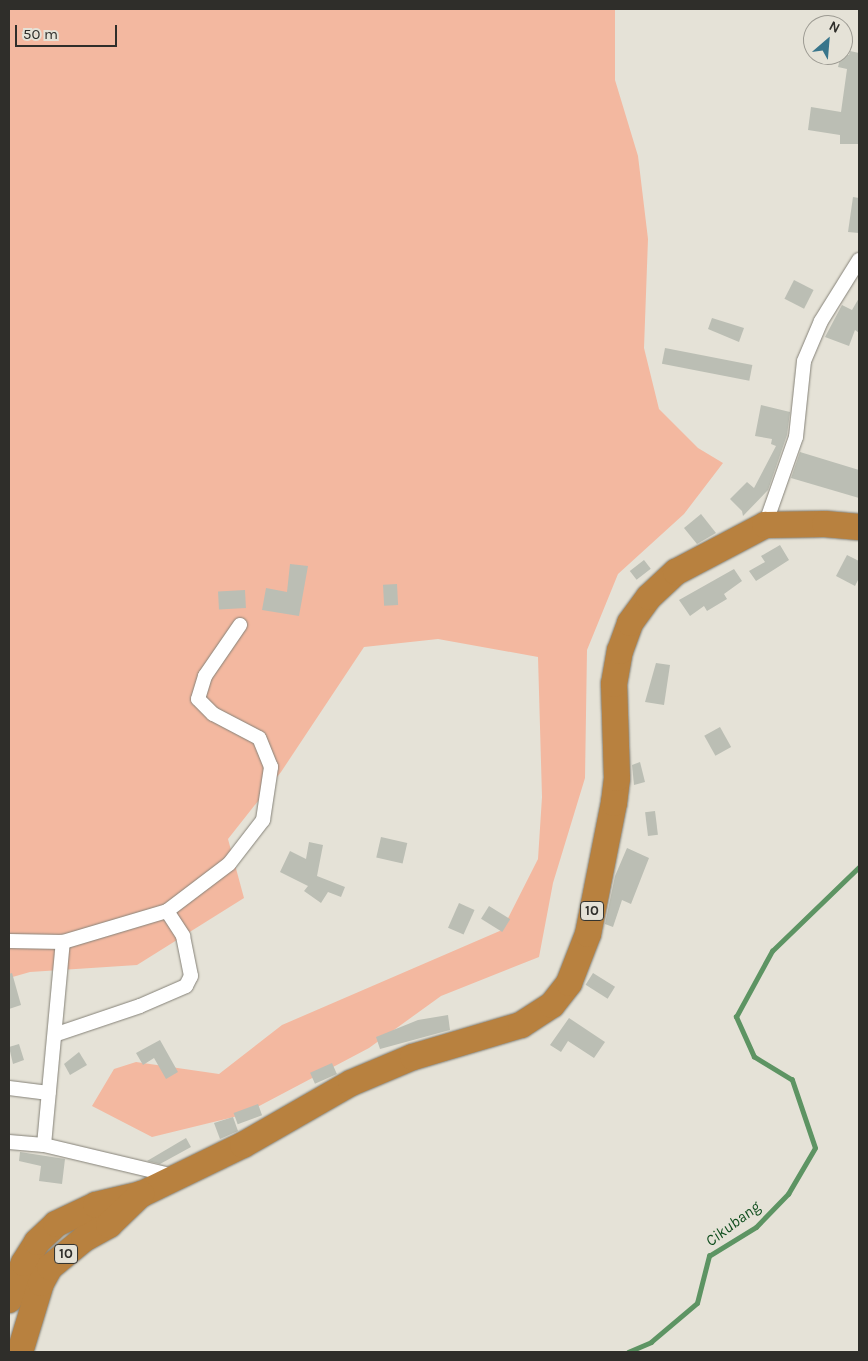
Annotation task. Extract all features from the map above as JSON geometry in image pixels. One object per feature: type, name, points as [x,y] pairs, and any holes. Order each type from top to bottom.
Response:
[{"type":"highway","name":"10","points":[[9,1300],[24,1263],[37,1242],[56,1224],[96,1205],[142,1194],[243,1145],[351,1084],[413,1057],[521,1025],[552,1005],[569,983],[588,934],[618,778],[614,684],[620,651],[630,623],[649,597],[676,572],[765,525],[825,524],[859,528]]},
{"type":"highway","name":"10","points":[[22,1345],[41,1283],[50,1267],[84,1239],[109,1225],[142,1194]]},
{"type":"street","points":[[765,525],[796,437],[804,361],[821,320],[859,260]]},
{"type":"street","points":[[9,941],[63,942],[167,911],[229,864],[263,820],[272,767],[259,738],[214,714],[198,699],[205,676],[240,625]]},
{"type":"street","points":[[57,1034],[140,1006],[186,986],[191,976],[183,936],[167,911]]},
{"type":"street","points":[[44,1145],[48,1093],[57,1034],[63,942]]},
{"type":"street","points":[[9,1088],[48,1093]]},
{"type":"street","points":[[9,1142],[44,1145],[177,1177]]},
{"type":"shaded area","points":[[9,9],[615,9],[615,80],[638,156],[648,239],[644,348],[659,409],[698,448],[723,463],[684,514],[618,574],[587,650],[585,778],[553,883],[539,957],[441,996],[369,1048],[242,1115],[152,1137],[92,1106],[114,1069],[136,1062],[219,1074],[282,1025],[502,930],[538,859],[542,797],[538,657],[438,639],[364,647],[281,772],[228,839],[244,898],[137,965],[30,972],[9,978]]},
{"type":"building","points":[[853,52],[859,53],[859,144],[840,144],[840,135],[808,130],[811,107],[841,112],[847,69],[838,67],[838,65],[853,65]]},
{"type":"building","points":[[853,197],[859,198],[859,233],[848,232]]},
{"type":"building","points":[[794,280],[814,290],[804,309],[784,299]]},
{"type":"building","points":[[859,298],[859,333],[855,330],[849,346],[825,337],[842,305],[852,310]]},
{"type":"building","points":[[712,318],[744,328],[739,342],[708,329]]},
{"type":"building","points":[[665,348],[752,365],[749,381],[662,364]]},
{"type":"building","points":[[761,405],[790,412],[787,435],[768,490],[743,516],[742,511],[730,499],[747,482],[754,488],[776,446],[771,444],[772,439],[755,436]]},
{"type":"building","points":[[800,452],[859,470],[859,498],[791,478]]},
{"type":"building","points":[[701,514],[716,533],[697,544],[684,528]]},
{"type":"building","points":[[780,545],[789,560],[756,581],[749,571],[765,562],[761,556]]},
{"type":"building","points":[[847,555],[859,561],[859,578],[855,586],[836,576]]},
{"type":"building","points":[[644,560],[651,569],[637,580],[630,571]]},
{"type":"building","points":[[290,564],[308,566],[299,616],[262,610],[266,588],[287,592]]},
{"type":"building","points":[[734,569],[742,581],[724,594],[727,599],[707,611],[704,606],[690,616],[679,600]]},
{"type":"building","points":[[397,584],[398,605],[384,606],[383,585]]},
{"type":"building","points":[[245,590],[246,608],[219,609],[218,591]]},
{"type":"building","points":[[656,663],[670,665],[664,705],[645,702]]},
{"type":"building","points":[[720,727],[731,747],[715,756],[704,736]]},
{"type":"building","points":[[640,762],[645,782],[634,785],[632,765]]},
{"type":"building","points":[[655,811],[658,835],[648,836],[645,812]]},
{"type":"building","points":[[381,837],[407,843],[403,864],[376,857]]},
{"type":"building","points":[[309,842],[323,845],[317,876],[345,887],[341,897],[328,892],[321,903],[304,891],[308,886],[280,872],[290,851],[306,859]]},
{"type":"building","points":[[627,848],[649,858],[631,904],[622,900],[613,927],[605,924],[615,876]]},
{"type":"building","points":[[459,903],[475,910],[464,935],[448,928]]},
{"type":"building","points":[[489,906],[510,919],[502,932],[481,919]]},
{"type":"building","points":[[12,973],[21,1005],[9,1009],[9,974]]},
{"type":"building","points":[[593,973],[615,987],[608,999],[586,985]]},
{"type":"building","points":[[448,1015],[450,1030],[380,1049],[376,1037],[418,1020]]},
{"type":"building","points":[[569,1018],[605,1042],[594,1058],[568,1041],[561,1052],[550,1045]]},
{"type":"building","points":[[160,1040],[178,1072],[166,1079],[154,1058],[143,1065],[136,1053]]},
{"type":"building","points":[[19,1044],[24,1060],[13,1064],[9,1047]]},
{"type":"building","points":[[79,1052],[87,1065],[70,1075],[64,1064]]},
{"type":"building","points":[[332,1063],[337,1074],[315,1084],[310,1073]]},
{"type":"building","points":[[258,1104],[262,1115],[238,1124],[234,1113]]},
{"type":"building","points":[[233,1117],[238,1131],[220,1139],[214,1123]]},
{"type":"building","points":[[186,1138],[191,1147],[160,1164],[147,1161]]},
{"type":"building","points":[[20,1152],[65,1159],[62,1184],[39,1181],[41,1166],[19,1161]]},
{"type":"waterway","name":"Cikubang","points":[[628,1352],[651,1342],[697,1303],[709,1256],[756,1227],[788,1194],[815,1148],[792,1080],[754,1057],[736,1017],[772,951],[859,867]]}]
